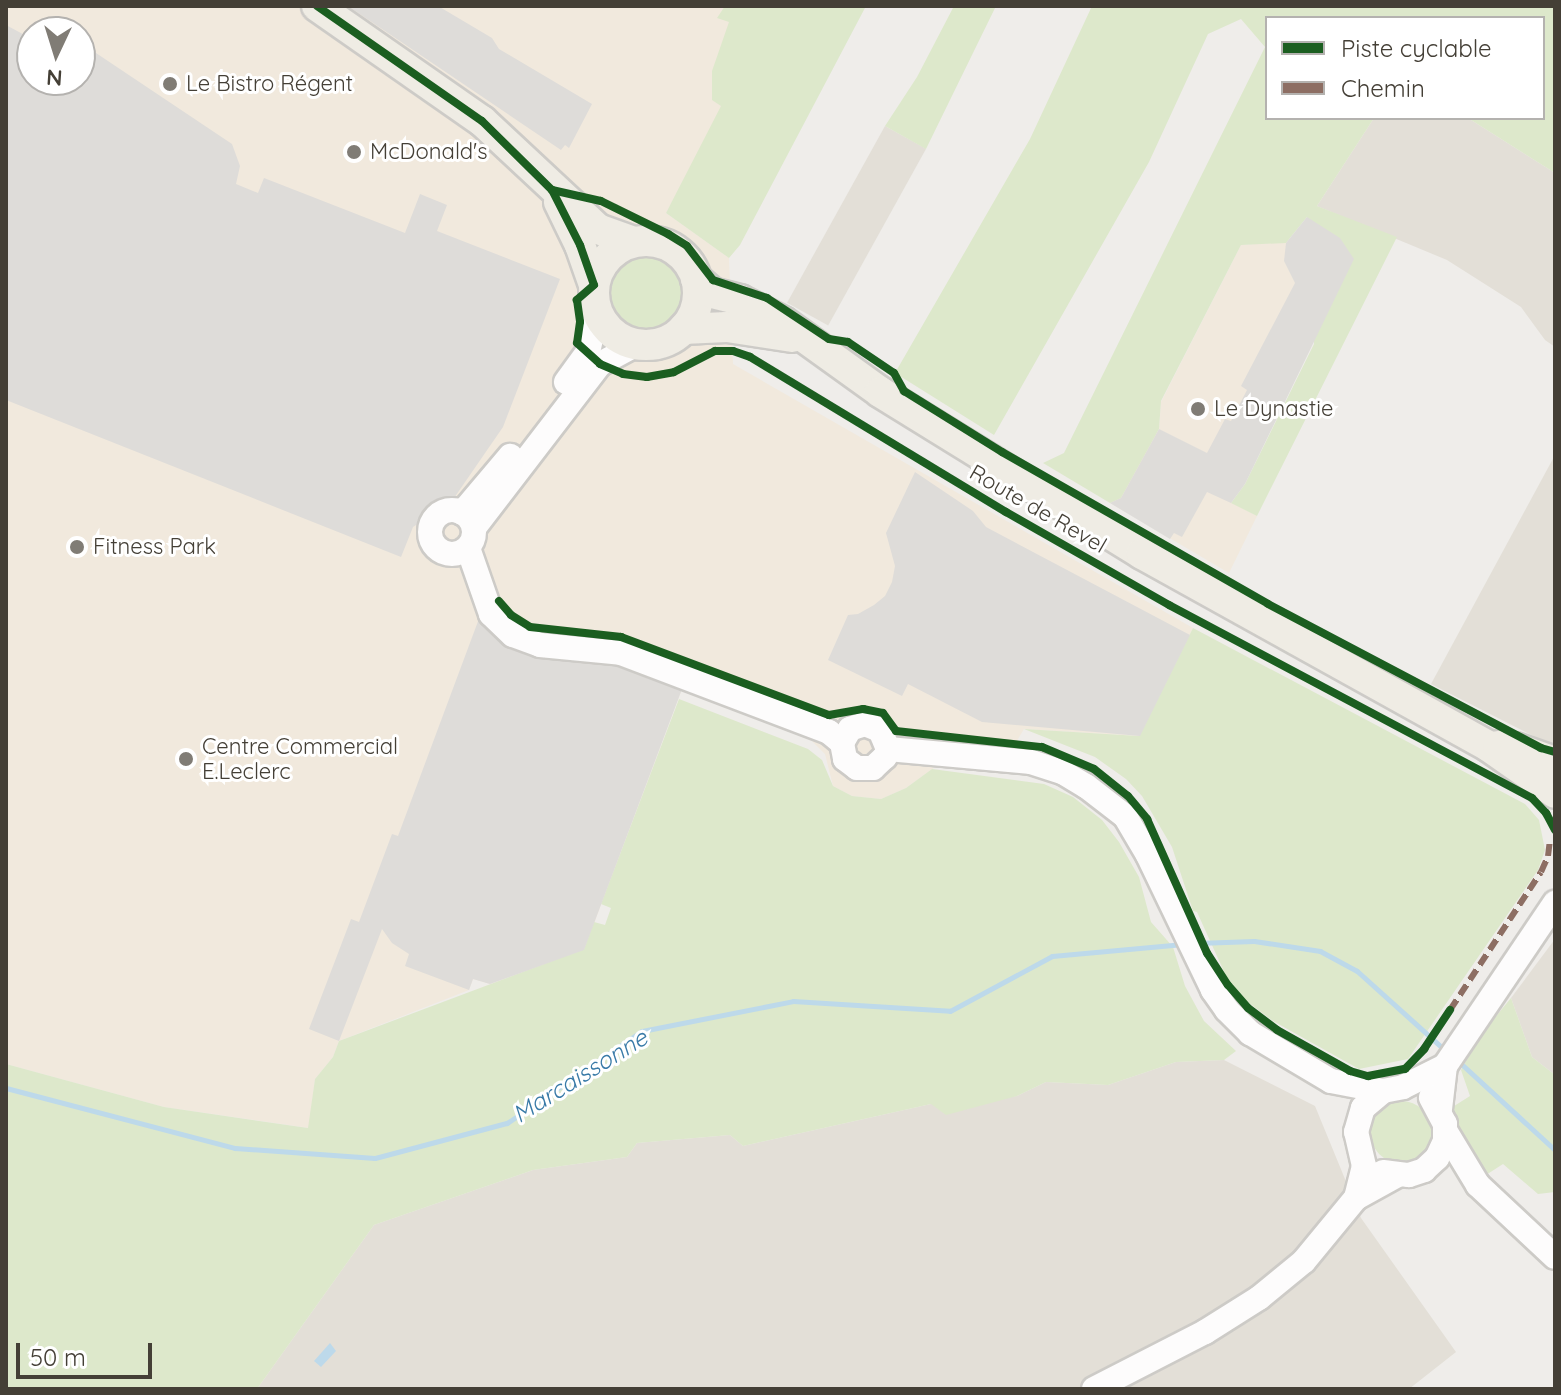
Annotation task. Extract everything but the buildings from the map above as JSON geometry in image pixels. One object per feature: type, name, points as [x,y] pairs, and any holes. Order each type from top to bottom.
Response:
[{"type":"main road","points":[[317,6],[482,121],[552,190],[598,229],[633,242]]},
{"type":"main road","points":[[552,190],[580,245],[596,299],[613,334],[637,344],[665,341],[683,329],[696,306],[696,279],[686,259],[669,246],[647,240],[633,242],[611,253],[603,262],[596,299]]},
{"type":"main road","name":"Route de Revel","points":[[696,279],[712,293],[767,312],[880,392],[1142,554],[1488,746],[1555,793]]},
{"type":"main road","name":"Route de Revel","points":[[683,329],[753,329],[812,344]]},
{"type":"main road","name":"Route de Revel","points":[[1488,746],[1515,748],[1555,762]]},
{"type":"street","points":[[596,299],[588,352],[468,530],[491,614],[513,635],[540,645],[621,653],[829,732],[842,743],[845,759],[857,768],[873,768],[885,757],[888,749],[1005,759],[1064,773],[1125,816],[1148,855],[1213,990],[1250,1033],[1331,1081],[1424,1093],[1443,1120],[1478,1185],[1555,1257]]},
{"type":"street","points":[[468,530],[600,364],[637,344]]},
{"type":"street","points":[[1356,1198],[1437,1158],[1443,1120],[1445,1066],[1466,1035],[1546,936],[1555,903]]},
{"type":"street","points":[[1445,1066],[1393,1089],[1363,1108],[1359,1142],[1380,1171],[1460,1177],[1478,1185]]},
{"type":"street","points":[[1094,1389],[1205,1332],[1259,1298],[1304,1261],[1356,1198],[1364,1166],[1359,1142],[1352,1113],[1331,1081]]},
{"type":"shaded area","points":[[6,6],[782,6],[666,213],[729,258],[733,364],[1193,628],[1140,736],[1024,729],[998,772],[935,767],[906,788],[881,799],[852,796],[833,786],[825,754],[812,741],[682,689],[584,950],[490,984],[473,979],[469,990],[339,1041],[333,1057],[315,1079],[309,1128],[164,1107],[6,1064]]},
{"type":"shaded area","points":[[348,6],[438,6],[492,38],[499,49],[592,104],[569,148],[565,145],[561,150]]},
{"type":"shaded area","points":[[6,25],[16,30],[16,96],[96,96],[96,53],[232,144],[240,166],[236,184],[258,193],[264,178],[405,233],[420,194],[447,205],[437,231],[560,279],[503,427],[452,501],[413,527],[401,557],[6,400]]},
{"type":"shaded area","points":[[1373,120],[1471,120],[1555,173],[1555,347],[1545,340],[1521,307],[1447,260],[1317,206]]},
{"type":"shaded area","points":[[885,126],[926,149],[828,325],[787,303]]},
{"type":"shaded area","points":[[1307,217],[1340,238],[1354,259],[1245,484],[1231,503],[1207,492],[1182,537],[1174,533],[1170,539],[1110,503],[1121,498],[1159,429],[1207,453],[1225,419],[1231,421],[1247,390],[1241,386],[1295,283],[1284,261],[1286,243]]},
{"type":"shaded area","points":[[1340,238],[1231,502],[1257,516],[1229,573],[1110,503],[1159,429],[1161,402],[1241,245]]},
{"type":"shaded area","points":[[1555,455],[1555,747],[1431,684]]},
{"type":"shaded area","points":[[915,472],[973,511],[986,527],[1190,635],[1140,736],[982,722],[908,684],[902,696],[828,660],[848,615],[858,614],[874,605],[885,596],[892,582],[895,566],[886,533]]},
{"type":"shaded area","points":[[480,616],[610,658],[682,689],[584,950],[490,984],[473,979],[469,990],[405,966],[409,954],[392,943],[382,929],[339,1041],[309,1029],[351,919],[359,922],[392,834],[398,836]]},
{"type":"shaded area","points":[[1555,939],[1555,1075],[1532,1057],[1511,998]]},
{"type":"shaded area","points":[[1224,1060],[1315,1106],[1361,1218],[1456,1352],[1409,1389],[257,1389],[374,1225],[533,1170],[627,1157],[637,1143],[730,1135],[743,1146],[931,1104],[1017,1096],[1046,1082],[1108,1085],[1176,1062]]},
{"type":"green space","points":[[725,6],[866,6],[740,245],[729,258],[666,213],[721,106],[712,100],[712,71],[729,22],[717,18]]},
{"type":"green space","points":[[954,6],[996,6],[926,149],[885,126],[917,77]]},
{"type":"green space","points":[[1092,6],[1555,6],[1555,173],[1471,120],[1545,120],[1545,16],[1265,16],[1265,47],[1241,19],[1208,34],[1149,162],[994,435],[895,373],[1030,139]]},
{"type":"green space","points":[[1265,47],[1265,120],[1373,120],[1317,206],[1397,237],[1257,516],[1231,503],[1245,484],[1314,344],[1307,217],[1286,243],[1241,245],[1161,401],[1159,429],[1121,498],[1110,503],[1043,463],[1064,453]]},
{"type":"green space","points":[[646,254],[661,257],[673,265],[681,277],[684,292],[681,307],[673,319],[661,327],[646,330],[631,327],[619,319],[611,307],[608,292],[611,277],[619,265],[631,257]]},
{"type":"green space","points":[[1193,628],[1525,804],[1539,820],[1545,850],[1538,870],[1408,1059],[1359,1069],[1273,1021],[1245,1000],[1226,976],[1197,912],[1193,911],[1172,847],[1142,796],[1126,779],[1095,757],[1024,729],[1139,736]]},
{"type":"green space","points":[[679,699],[808,749],[822,760],[833,786],[852,796],[881,799],[906,788],[932,769],[1044,784],[1073,797],[1102,820],[1119,842],[1139,877],[1151,922],[1173,947],[1185,986],[1204,1021],[1236,1051],[1224,1060],[1176,1062],[1108,1085],[1046,1082],[1017,1096],[946,1115],[931,1104],[743,1146],[730,1135],[637,1143],[627,1157],[533,1170],[374,1225],[257,1389],[6,1389],[6,1064],[164,1107],[308,1128],[315,1079],[333,1057],[339,1041],[584,949],[594,922],[605,925],[611,908],[601,904]]},
{"type":"green space","points":[[1511,998],[1532,1057],[1555,1075],[1555,1192],[1538,1194],[1503,1164],[1486,1175],[1464,1146],[1451,1108],[1470,1096],[1461,1070],[1478,1038]]},
{"type":"green space","points":[[1401,1101],[1413,1103],[1423,1110],[1430,1120],[1430,1144],[1423,1154],[1413,1161],[1401,1163],[1389,1161],[1379,1154],[1372,1144],[1370,1132],[1372,1120],[1379,1110],[1389,1103]]},
{"type":"water","points":[[330,1343],[336,1351],[321,1367],[314,1361]]},
{"type":"waterway","name":"Marcaissonne","points":[[1197,943],[1254,941],[1320,951],[1357,971],[1446,1051]]},
{"type":"waterway","name":"Marcaissonne","points":[[6,1088],[235,1148],[375,1158],[507,1123],[642,1031],[793,1001],[950,1011],[1052,956],[1183,944]]},
{"type":"waterway","name":"Marcaissonne","points":[[1457,1060],[1555,1150]]},
{"type":"marked path","points":[[1450,1010],[1541,872],[1548,856],[1550,839]]},
{"type":"cycle path","points":[[317,6],[482,121],[552,190],[580,245],[594,285],[577,300],[580,322],[577,343],[600,364],[623,374],[647,377],[674,372],[715,351],[733,351],[750,357],[1006,512],[1169,605],[1532,798],[1546,813],[1555,830]]},
{"type":"cycle path","points":[[552,190],[601,201],[668,234],[687,246],[713,280],[767,298],[829,339],[848,342],[894,373],[904,391],[1002,452],[1268,604],[1541,748],[1555,752]]},
{"type":"cycle path","points":[[499,601],[511,615],[530,627],[621,637],[829,715],[863,709],[883,713],[896,731],[1042,747],[1094,769],[1128,796],[1147,819],[1207,953],[1228,985],[1248,1008],[1277,1030],[1350,1071],[1368,1076],[1405,1069],[1424,1049],[1450,1010]]},
{"type":"place","name":"Le Bistro Régent","points":[[170,84]]},
{"type":"place","name":"McDonald's","points":[[354,152]]},
{"type":"place","name":"Le Dynastie","points":[[1198,409]]},
{"type":"place","name":"Fitness Park","points":[[77,547]]},
{"type":"place","name":"Centre Commercial E.Leclerc","points":[[186,759]]}]
